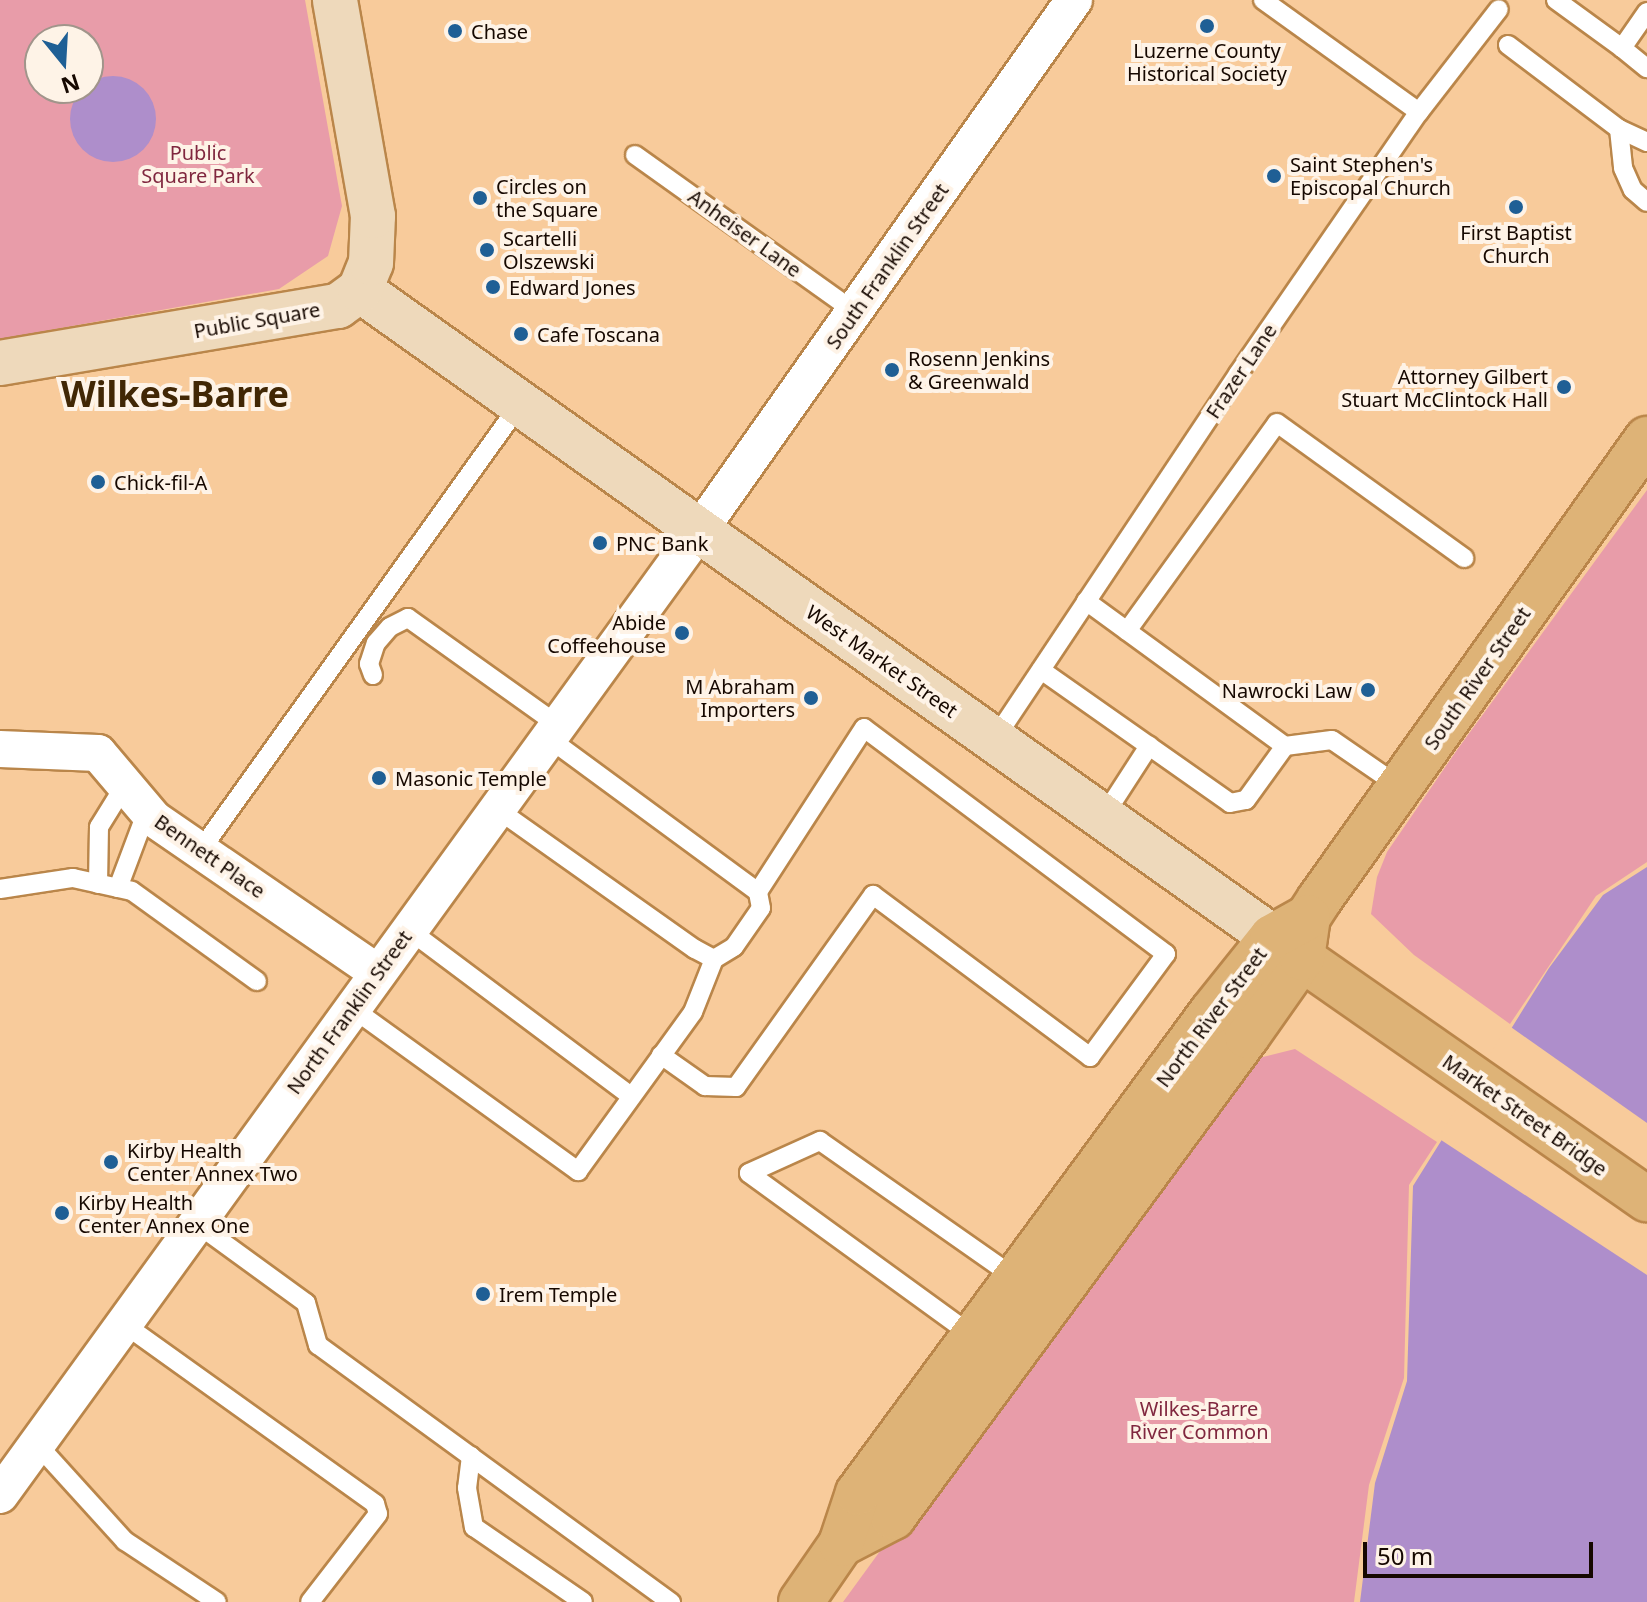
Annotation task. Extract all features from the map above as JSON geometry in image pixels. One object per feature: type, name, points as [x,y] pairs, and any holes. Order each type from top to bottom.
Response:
[{"type":"main road","points":[[335,0],[373,216],[371,263],[360,290]]},
{"type":"main road","name":"Public Square","points":[[0,363],[338,306],[360,290]]},
{"type":"main road","name":"West Market Street","points":[[360,290],[1102,817],[1294,938],[1404,1031]]},
{"type":"main road","name":"South River Street","points":[[1294,938],[1647,439]]},
{"type":"main road","name":"North River Street","points":[[801,1602],[841,1544],[858,1493],[1016,1278],[1294,938]]},
{"type":"main road","name":"North River Street","points":[[841,1544],[893,1517],[1294,938]]},
{"type":"main road","name":"Market Street Bridge","points":[[1404,1031],[1647,1199]]},
{"type":"street","name":"South Franklin Street","points":[[699,531],[1074,0]]},
{"type":"street","name":"North Franklin Street","points":[[0,1495],[699,531]]},
{"type":"street","name":"Bennett Place","points":[[0,749],[98,753],[136,798],[200,851],[377,972]]},
{"type":"lane","points":[[1263,0],[1419,112]]},
{"type":"lane","points":[[1556,0],[1647,68]]},
{"type":"lane","name":"Frazer Lane","points":[[994,740],[1419,112],[1499,9]]},
{"type":"lane","points":[[1622,48],[1647,12]]},
{"type":"lane","points":[[1508,45],[1619,129],[1647,142]]},
{"type":"lane","points":[[1619,129],[1623,168],[1633,190],[1647,202]]},
{"type":"lane","name":"Anheiser Lane","points":[[635,155],[855,312]]},
{"type":"lane","points":[[200,851],[520,404]]},
{"type":"lane","points":[[1127,631],[1277,423],[1464,558]]},
{"type":"lane","points":[[1086,601],[1285,746],[1332,740],[1399,786]]},
{"type":"lane","points":[[352,1008],[578,1171],[693,1012],[714,959],[734,947],[761,908],[758,892],[408,618],[376,643],[369,664],[373,675]]},
{"type":"lane","points":[[1041,670],[1230,803],[1246,800],[1285,746]]},
{"type":"lane","points":[[661,1055],[705,1086],[736,1087],[873,895],[1090,1057],[1166,954],[864,728],[758,892]]},
{"type":"lane","points":[[1102,817],[1149,746]]},
{"type":"lane","points":[[98,884],[99,827],[136,798]]},
{"type":"lane","points":[[118,888],[136,798]]},
{"type":"lane","points":[[497,809],[714,959]]},
{"type":"lane","points":[[0,889],[73,878],[132,891],[257,981]]},
{"type":"lane","points":[[409,930],[631,1096]]},
{"type":"lane","points":[[973,1336],[749,1173],[820,1141],[1016,1278]]},
{"type":"lane","points":[[196,1223],[306,1303],[318,1345],[671,1602]]},
{"type":"lane","points":[[124,1324],[375,1504],[378,1514],[310,1602]]},
{"type":"lane","points":[[37,1444],[115,1531],[217,1602]]},
{"type":"lane","points":[[471,1456],[467,1488],[474,1527],[583,1602]]},
{"type":"green space","name":"Public Square Park","points":[[0,0],[305,0],[342,206],[328,256],[279,289],[0,339]]},
{"type":"green space","points":[[1647,490],[1647,862],[1596,896],[1510,1024],[1414,955],[1371,914],[1377,877],[1387,852],[1457,750]]},
{"type":"green space","name":"Wilkes-Barre River Common","points":[[1295,1049],[1437,1142],[1409,1185],[1404,1378],[1369,1485],[1354,1602],[843,1602],[1220,1084],[1259,1058]]},
{"type":"shaded area","points":[[105,77],[121,77],[137,83],[149,95],[155,111],[155,127],[149,143],[137,155],[121,161],[105,161],[89,155],[77,143],[71,127],[73,104],[104,104]]},
{"type":"shaded area","points":[[1647,867],[1647,1602],[1360,1602],[1375,1483],[1407,1381],[1413,1186],[1549,968],[1603,895]]},
{"type":"pier","points":[[1508,1025],[1647,1123],[1647,1275],[1438,1138]]},
{"type":"place","name":"Luzerne County Historical Society","points":[[1207,26]]},
{"type":"place","name":"Chase","points":[[455,31]]},
{"type":"place","name":"Saint Stephen's Episcopal Church","points":[[1274,176]]},
{"type":"place","name":"Circles on the Square","points":[[480,198]]},
{"type":"place","name":"First Baptist Church","points":[[1516,207]]},
{"type":"place","name":"Scartelli Olszewski","points":[[487,250]]},
{"type":"place","name":"Edward Jones","points":[[493,287]]},
{"type":"place","name":"Cafe Toscana","points":[[521,334]]},
{"type":"place","name":"Rosenn Jenkins & Greenwald","points":[[892,370]]},
{"type":"place","name":"Attorney Gilbert Stuart McClintock Hall","points":[[1564,387]]},
{"type":"place","name":"Chick-fil-A","points":[[98,482]]},
{"type":"place","name":"PNC Bank","points":[[600,543]]},
{"type":"place","name":"Abide Coffeehouse","points":[[682,633]]},
{"type":"place","name":"Nawrocki Law","points":[[1368,690]]},
{"type":"place","name":"M Abraham Importers","points":[[811,698]]},
{"type":"place","name":"Masonic Temple","points":[[379,778]]},
{"type":"place","name":"Kirby Health Center Annex Two","points":[[111,1162]]},
{"type":"place","name":"Kirby Health Center Annex One","points":[[62,1213]]},
{"type":"place","name":"Irem Temple","points":[[483,1294]]},
{"type":"district","name":"Wilkes-Barre","points":[[175,394]]}]
